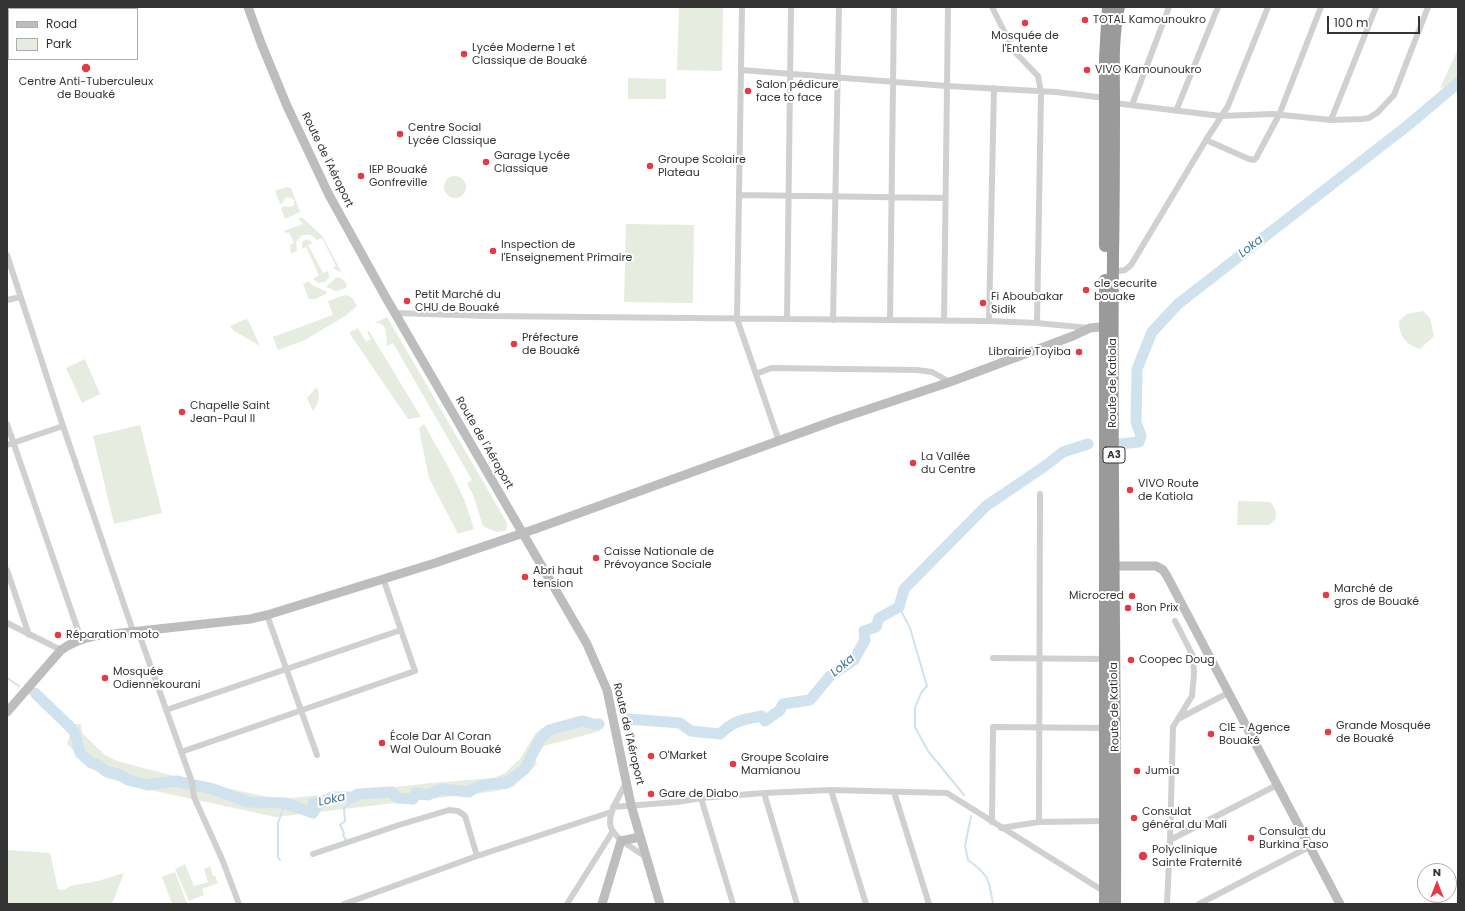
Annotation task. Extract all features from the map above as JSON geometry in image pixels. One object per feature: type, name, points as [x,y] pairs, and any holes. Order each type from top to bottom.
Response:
[{"type":"highway","name":"Route de Katiola","points":[[1108,7],[1106,43],[1110,101],[1113,272],[1109,326]]},
{"type":"highway","name":"Route de Katiola","points":[[1115,904],[1116,731],[1109,566],[1110,101],[1119,7]]},
{"type":"highway","name":"Route de Katiola","points":[[1105,898],[1104,659],[1109,566]]},
{"type":"main road","name":"Route de l'Aéroport","points":[[248,7],[261,43],[306,148],[329,195],[395,314],[587,644],[607,690],[626,782],[640,837],[660,904]]},
{"type":"main road","points":[[7,712],[61,650],[70,643],[81,639],[136,631],[250,619],[268,615],[522,534],[836,420],[950,382],[1073,336],[1090,328],[1109,326]]},
{"type":"main road","points":[[1109,566],[1156,566],[1163,570],[1340,904]]},
{"type":"main road","points":[[602,904],[621,841],[640,837]]},
{"type":"street","points":[[742,7],[737,319],[779,441]]},
{"type":"street","points":[[787,319],[791,7]]},
{"type":"street","points":[[834,320],[839,7]]},
{"type":"street","points":[[890,320],[894,7]]},
{"type":"street","points":[[944,321],[948,7]]},
{"type":"street","points":[[992,7],[1014,51],[1038,76],[1041,92],[1037,323]]},
{"type":"street","points":[[1132,105],[1169,7]]},
{"type":"street","points":[[1176,111],[1218,7]]},
{"type":"street","points":[[1113,272],[1125,270],[1131,265],[1231,101],[1268,7]]},
{"type":"street","points":[[1206,140],[1254,160],[1279,114],[1321,7]]},
{"type":"street","points":[[1331,120],[1376,7]]},
{"type":"street","points":[[741,70],[1041,92],[1221,116],[1279,114],[1331,120],[1362,119],[1369,118],[1386,106],[1394,96],[1428,7]]},
{"type":"street","points":[[989,321],[994,88]]},
{"type":"street","points":[[739,195],[946,198]]},
{"type":"street","points":[[7,254],[63,426],[136,631],[192,782],[194,797],[222,859],[239,904]]},
{"type":"street","points":[[7,300],[21,297]]},
{"type":"street","points":[[395,314],[989,321],[1037,323],[1090,328]]},
{"type":"street","points":[[756,374],[771,368],[904,369],[932,372],[950,382]]},
{"type":"street","points":[[7,424],[10,444],[81,639]]},
{"type":"street","points":[[10,444],[63,426]]},
{"type":"street","points":[[1039,822],[1040,494]]},
{"type":"street","points":[[7,570],[29,635]]},
{"type":"street","points":[[181,752],[415,671],[383,578]]},
{"type":"street","points":[[268,615],[317,755]]},
{"type":"street","points":[[1168,904],[1172,730],[1176,719],[1192,696],[1194,674],[1192,656],[1175,621]]},
{"type":"street","points":[[7,623],[61,650]]},
{"type":"street","points":[[166,710],[401,630]]},
{"type":"street","points":[[992,658],[1104,659]]},
{"type":"street","points":[[1176,719],[1228,693]]},
{"type":"street","points":[[992,822],[992,728],[1104,728]]},
{"type":"street","points":[[626,782],[612,809],[609,820],[613,831],[621,841],[646,856]]},
{"type":"street","points":[[1170,840],[1277,785]]},
{"type":"street","points":[[831,790],[866,904]]},
{"type":"street","points":[[344,904],[612,809],[632,805],[677,802],[701,798],[831,790],[947,793],[1105,898]]},
{"type":"street","points":[[894,792],[929,904]]},
{"type":"street","points":[[764,793],[797,904]]},
{"type":"street","points":[[701,798],[733,904]]},
{"type":"street","points":[[313,854],[449,810],[458,811],[465,816],[477,856]]},
{"type":"street","points":[[1001,828],[1039,822],[1105,821]]},
{"type":"street","points":[[568,904],[613,831]]},
{"type":"street","points":[[1199,904],[1309,847]]},
{"type":"green space","points":[[679,7],[723,7],[722,71],[677,70]]},
{"type":"green space","points":[[1458,49],[1458,84],[1440,88]]},
{"type":"green space","points":[[628,78],[666,79],[666,99],[628,99]]},
{"type":"green space","points":[[455,176],[459,177],[465,183],[465,191],[459,197],[455,198],[451,197],[445,191],[444,187],[445,183],[451,177]]},
{"type":"green space","points":[[287,187],[291,188],[300,212],[285,219],[281,208],[284,206],[291,207],[294,205],[294,200],[287,197],[284,199],[283,203],[280,204],[275,191]]},
{"type":"green space","points":[[298,218],[303,218],[323,237],[342,273],[333,268],[336,266],[322,238],[317,240],[311,235],[302,235],[296,242],[297,251],[291,254],[290,245],[294,243],[289,232],[285,233],[284,231],[303,224]]},
{"type":"green space","points":[[626,224],[694,225],[693,303],[624,302]]},
{"type":"green space","points":[[307,239],[313,243],[308,245],[323,273],[328,271],[329,277],[325,282],[318,283],[313,279],[319,275],[306,247],[302,249],[302,242]]},
{"type":"green space","points":[[337,277],[342,279],[347,284],[346,288],[336,291],[326,287]]},
{"type":"green space","points":[[309,281],[312,285],[327,292],[326,294],[315,299],[309,299],[303,284]]},
{"type":"green space","points":[[345,295],[349,296],[357,306],[345,316],[305,340],[278,350],[273,337],[333,315],[328,301]]},
{"type":"green space","points":[[1423,311],[1430,318],[1434,336],[1420,349],[1411,345],[1404,339],[1400,331],[1399,321],[1407,314]]},
{"type":"green space","points":[[387,317],[506,521],[507,527],[505,531],[496,532],[483,526],[473,495],[467,483],[472,480],[393,343],[387,346],[386,330],[379,323],[375,323]]},
{"type":"green space","points":[[246,319],[248,320],[260,346],[234,331],[230,326]]},
{"type":"green space","points":[[358,328],[366,342],[371,339],[367,332],[369,331],[421,417],[408,419],[350,334],[350,332]]},
{"type":"green space","points":[[85,359],[100,394],[82,403],[66,368]]},
{"type":"green space","points":[[317,387],[318,400],[313,411],[307,398]]},
{"type":"green space","points":[[424,424],[450,470],[464,499],[474,529],[458,534],[429,478],[419,429]]},
{"type":"green space","points":[[140,425],[162,513],[114,524],[93,436]]},
{"type":"green space","points":[[1238,501],[1270,502],[1275,508],[1276,518],[1268,525],[1237,525]]},
{"type":"green space","points":[[35,690],[49,699],[75,724],[81,724],[82,733],[105,755],[117,761],[189,780],[283,799],[494,778],[505,773],[520,759],[535,734],[542,728],[598,719],[600,731],[544,746],[535,759],[537,764],[513,787],[497,791],[276,817],[155,791],[106,778],[91,768],[67,744],[71,732],[31,695]]},
{"type":"green space","points":[[7,850],[50,853],[58,889],[64,890],[70,886],[98,881],[124,873],[112,904],[7,904]]},
{"type":"green space","points":[[185,864],[194,886],[208,882],[204,869],[210,866],[213,876],[215,876],[218,883],[202,889],[204,895],[189,901],[175,869]]},
{"type":"green space","points":[[175,872],[187,904],[172,904],[162,877]]},
{"type":"waterway","name":"Loka","points":[[1120,444],[1139,442],[1141,436],[1136,422],[1137,369],[1152,332],[1178,304],[1407,126],[1458,83]]},
{"type":"waterway","name":"Loka","points":[[628,719],[680,723],[691,731],[720,734],[734,723],[744,720],[762,716],[765,721],[780,710],[783,704],[810,700],[830,676],[854,660],[865,640],[864,631],[876,627],[879,618],[899,607],[904,589],[986,506],[1063,452],[1088,444]]},
{"type":"waterway","points":[[899,607],[910,628],[927,686],[921,693],[915,708],[915,727],[928,751],[964,795]]},
{"type":"waterway","points":[[7,678],[19,686]]},
{"type":"waterway","name":"Loka","points":[[35,693],[75,733],[80,753],[91,763],[99,765],[106,771],[118,774],[128,780],[148,785],[176,781],[213,789],[248,802],[285,803],[313,813],[316,808],[313,803],[324,802],[332,797],[353,797],[358,794],[392,792],[397,798],[413,799],[416,793],[428,795],[442,789],[469,792],[487,784],[506,783],[525,769],[540,739],[549,730],[582,721],[592,724],[599,724]]},
{"type":"waterway","points":[[345,840],[343,835],[344,833],[340,825],[345,821],[344,808],[353,801],[353,797]]},
{"type":"waterway","points":[[280,860],[278,857],[278,823],[285,803]]},
{"type":"waterway","points":[[971,816],[965,846],[968,860],[987,878],[993,904]]},
{"type":"place","name":"TOTAL Kamounoukro","points":[[1085,20]]},
{"type":"place","name":"Mosquée de l'Entente","points":[[1025,23]]},
{"type":"place","name":"Lycée Moderne 1 et Classique de Bouaké","points":[[464,54]]},
{"type":"place","name":"Centre Anti-Tuberculeux de Bouaké","points":[[86,68]]},
{"type":"place","name":"VIVO Kamounoukro","points":[[1087,70]]},
{"type":"place","name":"Salon pédicure face to face","points":[[748,91]]},
{"type":"place","name":"Centre Social Lycée Classique","points":[[400,134]]},
{"type":"place","name":"Garage Lycée Classique","points":[[486,162]]},
{"type":"place","name":"Groupe Scolaire Plateau","points":[[650,166]]},
{"type":"place","name":"IEP Bouaké Gonfreville","points":[[361,176]]},
{"type":"place","name":"Inspection de l'Enseignement Primaire","points":[[493,251]]},
{"type":"place","name":"cle securite bouake","points":[[1086,290]]},
{"type":"place","name":"Petit Marché du CHU de Bouaké","points":[[407,301]]},
{"type":"place","name":"Fi Aboubakar Sidik","points":[[983,303]]},
{"type":"place","name":"Préfecture de Bouaké","points":[[514,344]]},
{"type":"place","name":"Librairie Toyiba","points":[[1079,352]]},
{"type":"place","name":"Chapelle Saint Jean-Paul II","points":[[182,412]]},
{"type":"place","name":"La Vallée du Centre","points":[[913,463]]},
{"type":"place","name":"VIVO Route de Katiola","points":[[1130,490]]},
{"type":"place","name":"Caisse Nationale de Prévoyance Sociale","points":[[596,558]]},
{"type":"place","name":"Abri haut tension","points":[[525,577]]},
{"type":"place","name":"Marché de gros de Bouaké","points":[[1326,595]]},
{"type":"place","name":"Microcred","points":[[1132,596]]},
{"type":"place","name":"Bon Prix","points":[[1128,608]]},
{"type":"place","name":"Réparation moto","points":[[58,635]]},
{"type":"place","name":"Coopec Doug","points":[[1131,660]]},
{"type":"place","name":"Mosquée Odiennekourani","points":[[105,678]]},
{"type":"place","name":"Grande Mosquée de Bouaké","points":[[1328,732]]},
{"type":"place","name":"CIE - Agence Bouaké","points":[[1211,734]]},
{"type":"place","name":"École Dar Al Coran Wal Ouloum Bouaké","points":[[382,743]]},
{"type":"place","name":"O'Market","points":[[651,756]]},
{"type":"place","name":"Groupe Scolaire Mamianou","points":[[733,764]]},
{"type":"place","name":"Jumia","points":[[1137,771]]},
{"type":"place","name":"Gare de Diabo","points":[[651,794]]},
{"type":"place","name":"Consulat général du Mali","points":[[1134,818]]},
{"type":"place","name":"Consulat du Burkina Faso","points":[[1251,838]]},
{"type":"place","name":"Polyclinique Sainte Fraternité","points":[[1143,856]]}]
